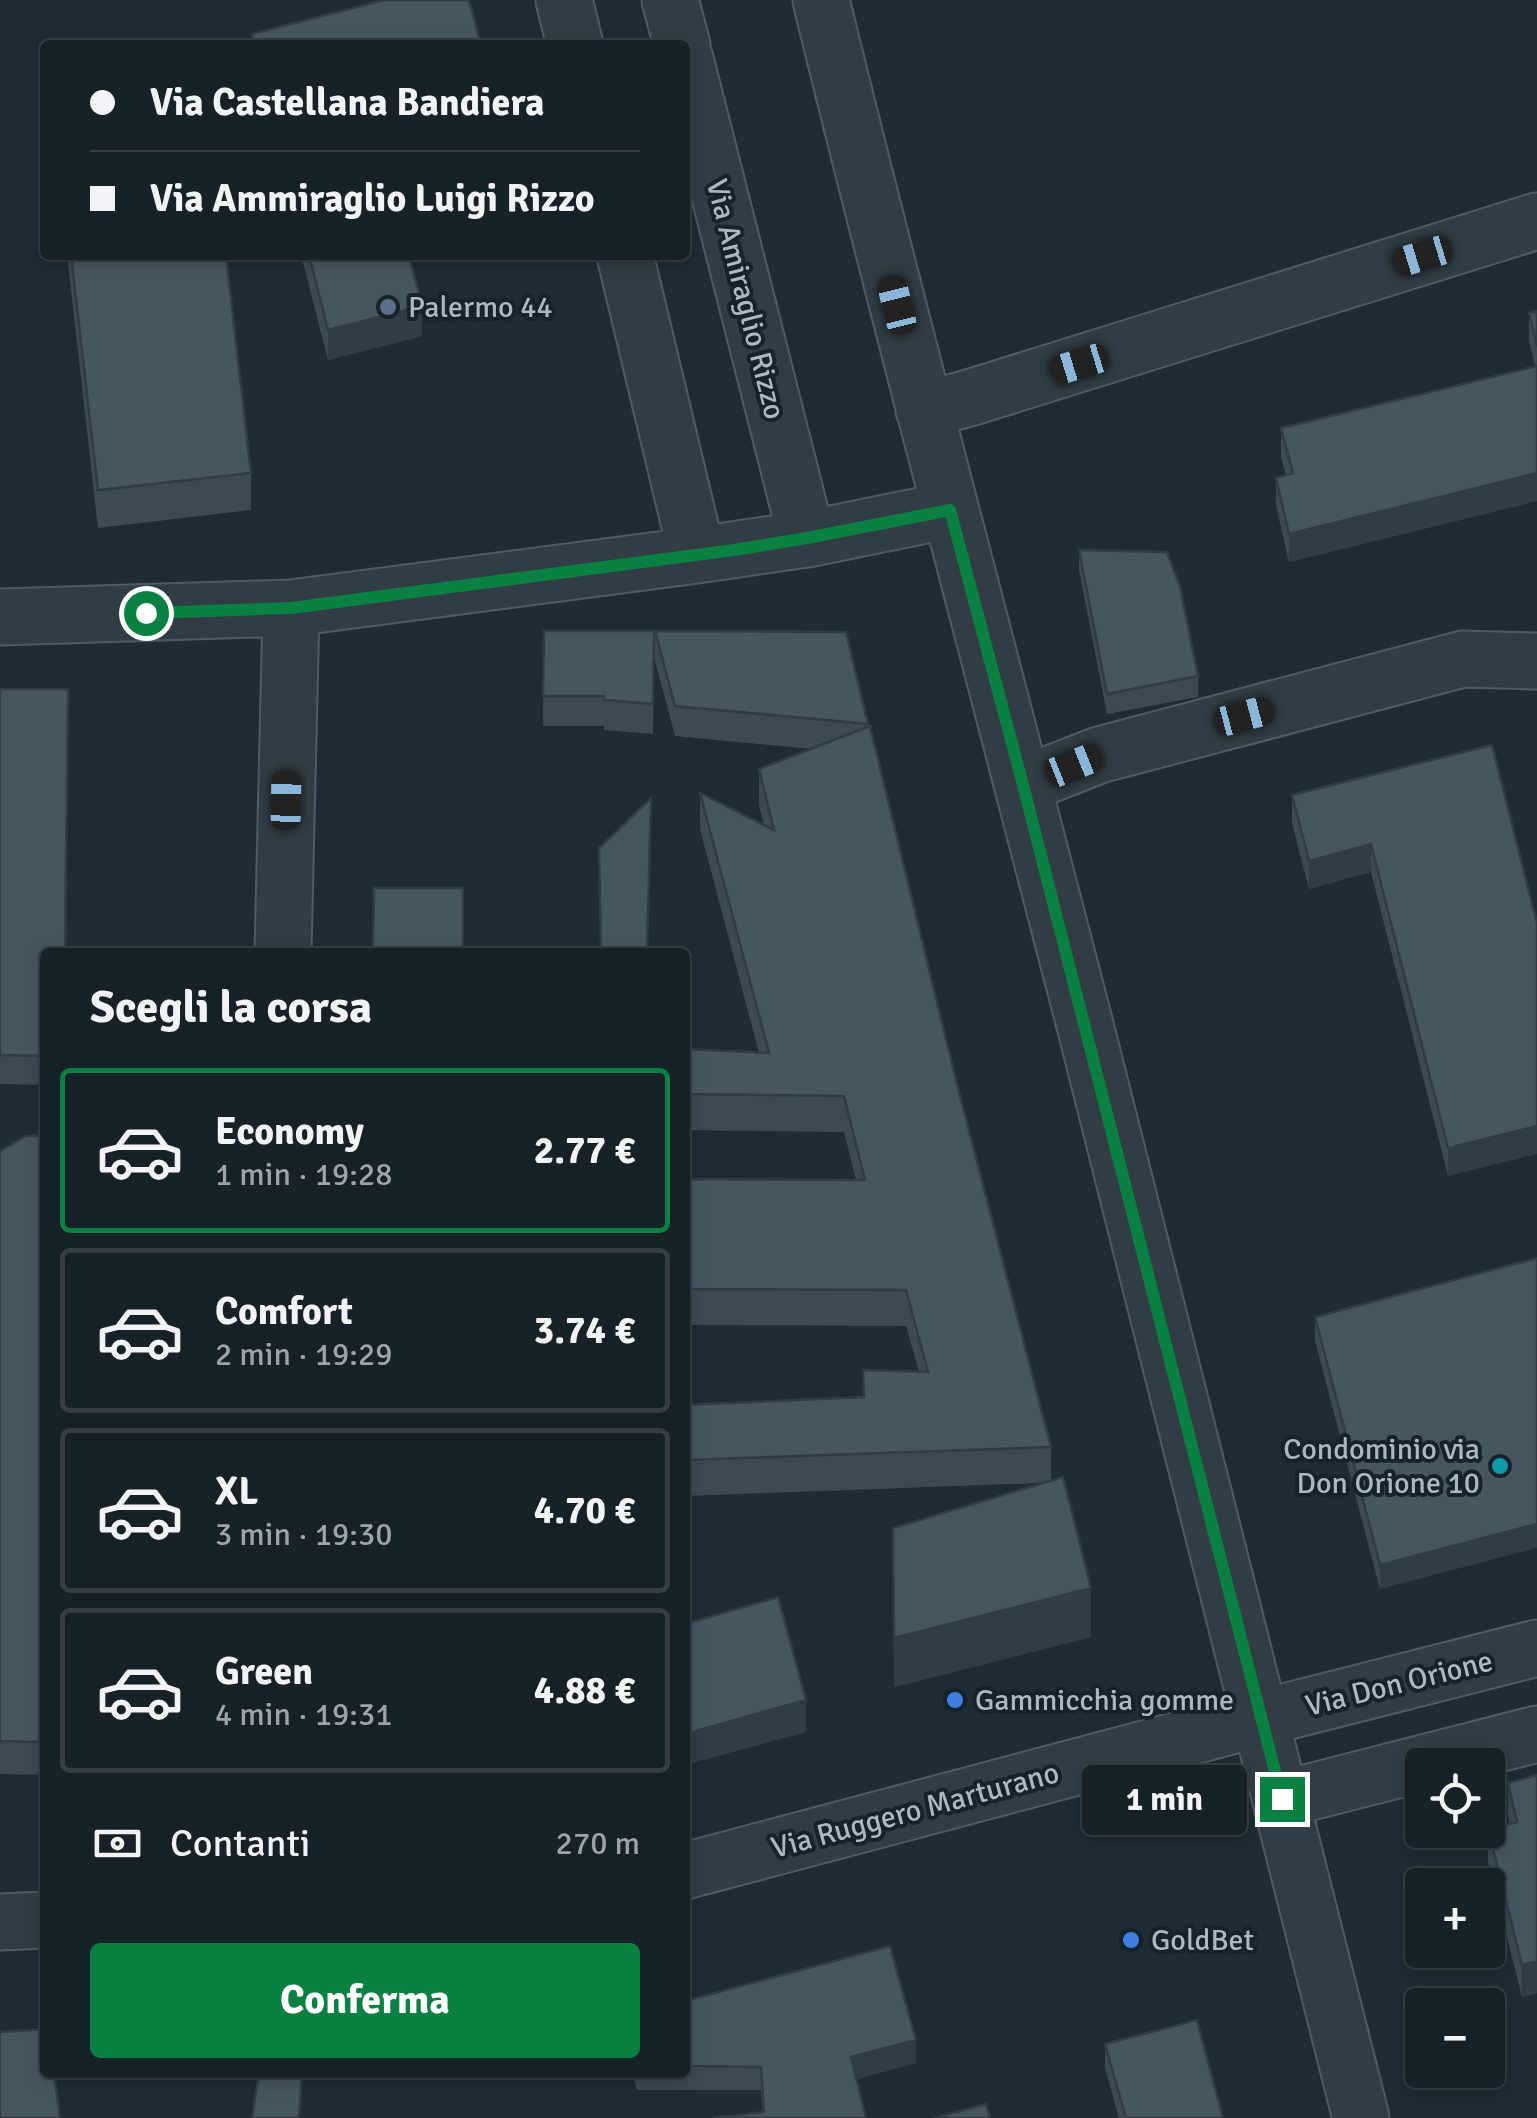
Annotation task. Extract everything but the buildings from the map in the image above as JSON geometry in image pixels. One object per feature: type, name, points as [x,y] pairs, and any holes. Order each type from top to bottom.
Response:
[{"type":"street","points":[[564,0],[574,40]]},
{"type":"street","points":[[670,0],[681,40]]},
{"type":"street","points":[[821,0],[1361,2118]]},
{"type":"street","name":"Via Amiraglio Rizzo","points":[[690,78],[807,538]]},
{"type":"street","points":[[924,410],[1537,221]]},
{"type":"street","points":[[626,260],[697,555]]},
{"type":"street","points":[[0,617],[291,608],[697,555],[950,510]]},
{"type":"street","points":[[283,948],[291,608]]},
{"type":"street","points":[[1023,785],[1099,755],[1463,658],[1537,661]]},
{"type":"street","name":"Via Don Orione","points":[[1261,1718],[1537,1648]]},
{"type":"street","name":"Via Ruggero Marturano","points":[[690,1870],[1261,1718]]},
{"type":"street","points":[[1282,1799],[1537,1734]]},
{"type":"street","points":[[0,1922],[40,1920]]},
{"type":"place","name":"Palermo 44","points":[[388,307]]},
{"type":"place","name":"Condominio via Don Orione 10","points":[[1500,1466]]},
{"type":"place","name":"Gammicchia gomme","points":[[955,1700]]},
{"type":"place","name":"GoldBet","points":[[1131,1940]]},
{"type":"route","points":[[146,613],[291,608],[734,550],[950,510],[1282,1799]]}]
